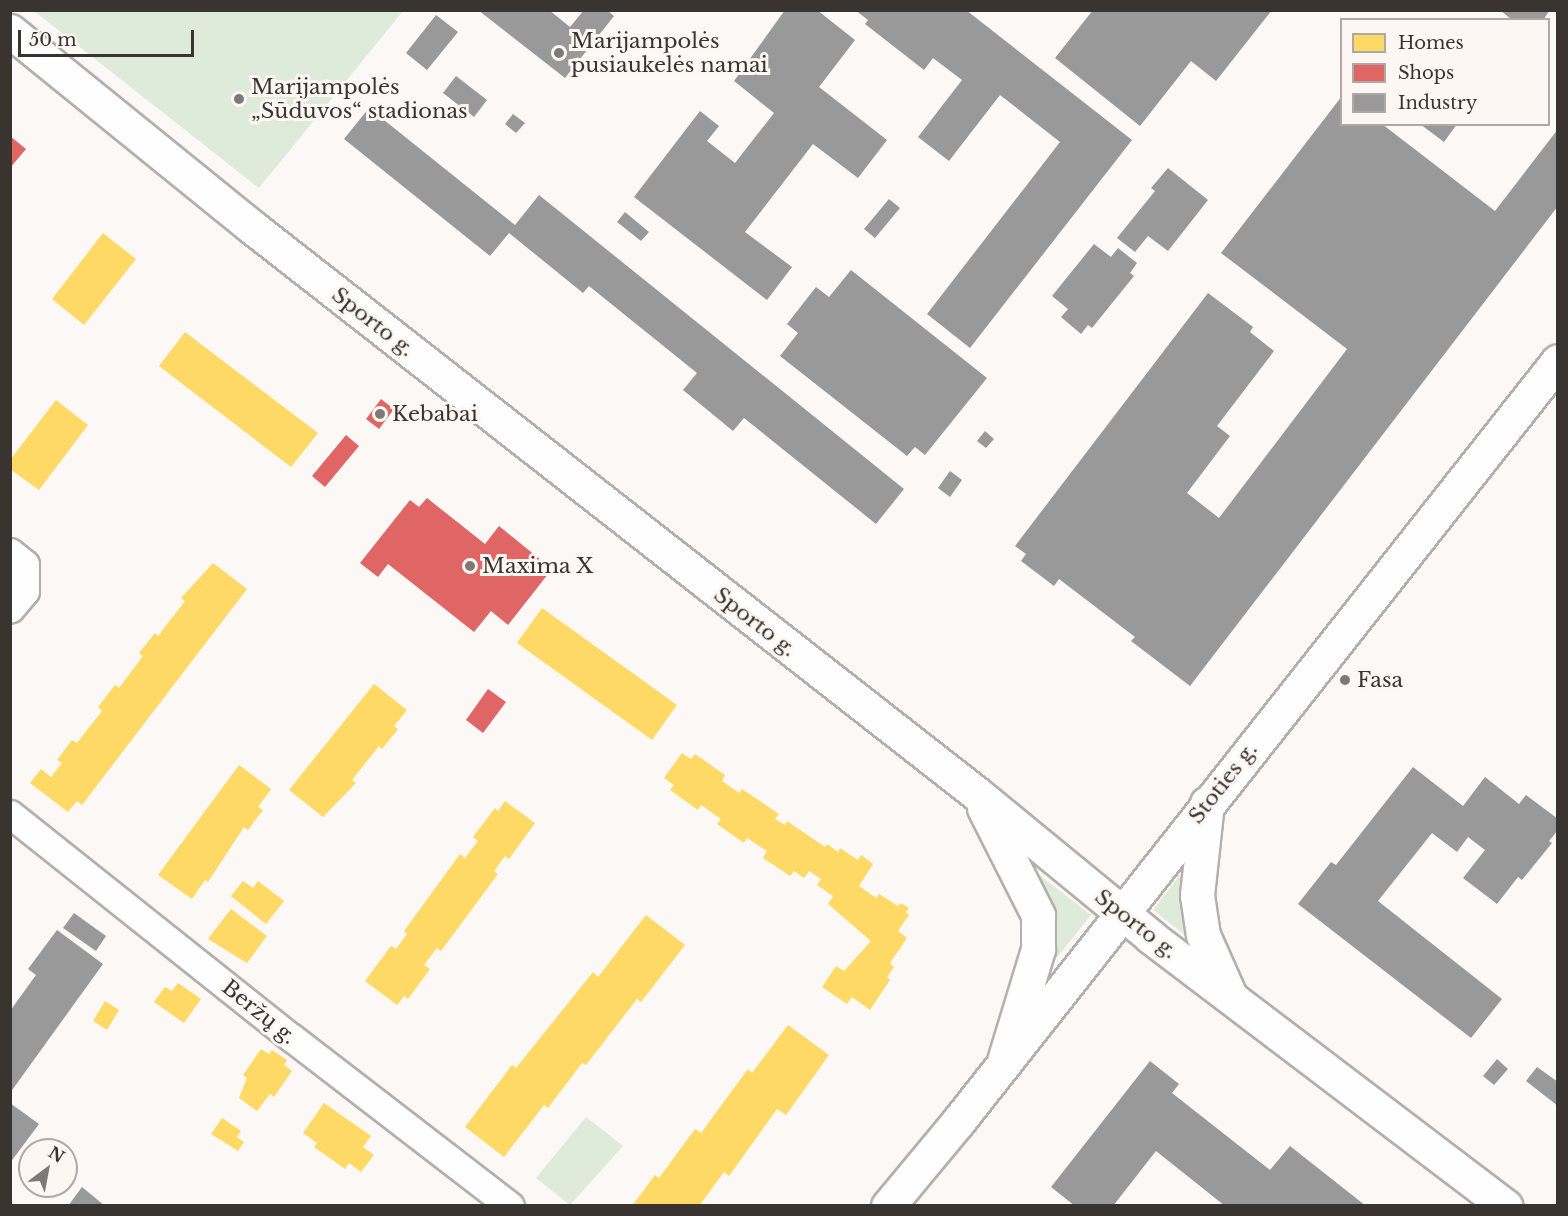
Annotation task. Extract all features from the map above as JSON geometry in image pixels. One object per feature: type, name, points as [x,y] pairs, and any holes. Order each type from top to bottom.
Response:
[{"type":"street","name":"Sporto g.","points":[[10,31],[260,234],[976,793],[1122,914],[1506,1206]]},
{"type":"street","name":"Stoties g.","points":[[888,1206],[1122,914],[1207,803],[1557,361]]},
{"type":"street","points":[[10,552],[25,564],[25,591],[10,609]]},
{"type":"street","points":[[976,793],[1029,891],[1038,915],[1038,949],[1003,1064]]},
{"type":"street","points":[[1207,803],[1197,895],[1203,934],[1231,997]]},
{"type":"street","name":"Beržų g.","points":[[10,814],[510,1206]]},
{"type":"green space","name":"Marijampolės „Sūduvos“ stadionas","points":[[34,11],[403,11],[259,188]]},
{"type":"green space","points":[[1020,860],[1091,915],[1034,986]]},
{"type":"green space","points":[[1191,860],[1198,945],[1153,910]]},
{"type":"green space","points":[[586,1117],[623,1146],[570,1205],[536,1178]]},
{"type":"building: Homes","points":[[103,233],[136,259],[84,325],[52,299]]},
{"type":"building: Homes","points":[[185,332],[318,433],[291,467],[159,366]]},
{"type":"building: Homes","points":[[56,400],[88,425],[39,490],[10,469],[10,460]]},
{"type":"building: Homes","points":[[213,563],[247,589],[82,805],[77,801],[68,812],[30,783],[41,769],[51,777],[62,763],[57,760],[72,740],[77,743],[102,711],[98,707],[115,685],[119,688],[143,656],[139,653],[155,633],[158,636],[185,601],[181,598]]},
{"type":"building: Homes","points":[[542,608],[677,705],[652,740],[517,643]]},
{"type":"building: Homes","points":[[374,684],[407,710],[394,726],[398,729],[382,749],[379,746],[352,780],[356,783],[323,817],[289,790]]},
{"type":"building: Homes","points":[[682,753],[691,759],[695,754],[725,775],[722,781],[739,793],[742,789],[779,814],[775,819],[785,825],[787,821],[825,847],[827,844],[838,852],[840,848],[858,860],[861,855],[873,864],[859,886],[876,898],[879,894],[898,906],[901,903],[909,908],[906,912],[909,915],[898,931],[907,938],[890,963],[894,967],[887,977],[890,980],[870,1010],[852,997],[847,1004],[822,987],[836,966],[844,971],[871,941],[828,904],[833,896],[817,885],[821,879],[809,871],[804,878],[794,871],[790,876],[763,858],[767,851],[747,838],[744,843],[717,824],[721,819],[701,805],[698,810],[670,790],[674,785],[664,778]]},
{"type":"building: Homes","points":[[239,765],[271,789],[258,807],[263,810],[248,830],[244,827],[208,882],[205,880],[192,899],[158,875]]},
{"type":"building: Homes","points":[[505,801],[535,823],[509,859],[505,856],[494,871],[498,874],[441,951],[437,948],[424,965],[430,969],[408,999],[404,996],[397,1005],[365,981],[391,946],[396,949],[407,934],[404,931],[460,854],[465,858],[478,841],[473,837],[495,808],[498,811]]},
{"type":"building: Homes","points":[[243,881],[253,888],[258,881],[284,901],[266,924],[231,896]]},
{"type":"building: Homes","points":[[231,909],[267,936],[247,963],[208,939]]},
{"type":"building: Homes","points":[[646,915],[685,945],[641,1002],[637,999],[586,1065],[582,1063],[548,1108],[544,1105],[504,1157],[465,1127],[512,1065],[516,1068],[593,972],[598,977]]},
{"type":"building: Homes","points":[[178,983],[201,999],[184,1023],[154,1002],[165,987],[172,991]]},
{"type":"building: Homes","points":[[105,1001],[119,1010],[107,1030],[93,1021]]},
{"type":"building: Homes","points":[[788,1025],[829,1055],[786,1115],[777,1109],[729,1176],[724,1172],[699,1206],[632,1206],[655,1175],[659,1178],[695,1129],[701,1133],[748,1069],[752,1073]]},
{"type":"building: Homes","points":[[261,1049],[269,1054],[272,1050],[287,1060],[284,1065],[292,1071],[274,1097],[270,1094],[257,1111],[239,1098],[247,1078],[243,1075]]},
{"type":"building: Homes","points":[[324,1103],[371,1136],[363,1147],[374,1155],[361,1172],[349,1163],[345,1169],[314,1147],[317,1143],[303,1133]]},
{"type":"building: Homes","points":[[222,1118],[241,1131],[237,1137],[244,1142],[238,1151],[211,1134]]},
{"type":"building: Shops","points":[[10,136],[26,149],[10,168]]},
{"type":"building: Shops","name":"Kebabai","points":[[381,399],[394,409],[379,429],[366,419]]},
{"type":"building: Shops","points":[[346,435],[359,446],[325,487],[312,476]]},
{"type":"building: Shops","name":"Maxima X","points":[[427,498],[485,544],[499,526],[552,569],[508,625],[491,611],[474,632],[388,564],[378,577],[360,563],[410,500],[419,507]]},
{"type":"building: Shops","points":[[488,689],[506,702],[483,733],[466,720]]},
{"type":"building: Industry","name":"Marijampolės pusiaukelės namai","points":[[478,10],[549,10],[570,27],[584,10],[607,10],[614,16],[565,78]]},
{"type":"building: Industry","points":[[785,10],[817,10],[855,40],[819,87],[887,140],[858,178],[813,144],[745,232],[792,267],[767,300],[634,197],[700,111],[719,126],[707,141],[735,163],[774,113],[734,81]]},
{"type":"building: Industry","points":[[855,10],[966,10],[1132,140],[970,348],[927,314],[1060,142],[1000,95],[949,161],[918,137],[962,80],[933,58],[924,70],[865,24],[868,20]]},
{"type":"building: Industry","points":[[1093,10],[1272,10],[1216,81],[1191,61],[1140,126],[1055,58]]},
{"type":"building: Industry","points":[[1500,10],[1550,10],[1544,18],[1510,18]]},
{"type":"building: Industry","points":[[436,15],[458,32],[427,70],[406,53]]},
{"type":"building: Industry","points":[[456,76],[487,100],[474,117],[443,93]]},
{"type":"building: Industry","points":[[1340,99],[1340,126],[1385,126],[1495,211],[1558,129],[1558,206],[1190,686],[1131,641],[1135,637],[1059,579],[1054,586],[1021,561],[1026,554],[1015,546],[1208,293],[1253,327],[1250,332],[1274,351],[1217,426],[1230,436],[1187,493],[1219,518],[1347,349],[1221,253]]},
{"type":"building: Industry","points":[[369,108],[515,225],[539,195],[904,489],[876,524],[744,418],[733,431],[683,390],[697,373],[589,286],[583,293],[509,233],[490,256],[344,139]]},
{"type":"building: Industry","points":[[513,114],[525,123],[516,133],[505,124]]},
{"type":"building: Industry","points":[[1423,126],[1456,126],[1444,142]]},
{"type":"building: Industry","points":[[1168,168],[1208,200],[1168,251],[1148,236],[1135,252],[1117,238],[1155,191],[1151,188]]},
{"type":"building: Industry","points":[[889,199],[900,208],[875,238],[864,229]]},
{"type":"building: Industry","points":[[625,212],[649,232],[641,241],[617,222]]},
{"type":"building: Industry","points":[[1094,244],[1111,257],[1118,248],[1137,263],[1130,273],[1134,276],[1092,328],[1088,325],[1081,334],[1061,317],[1068,309],[1052,296]]},
{"type":"building: Industry","points":[[851,270],[987,378],[925,455],[915,447],[907,456],[780,356],[798,333],[787,324],[816,287],[829,297]]},
{"type":"building: Industry","points":[[985,431],[994,439],[986,448],[977,441]]},
{"type":"building: Industry","points":[[950,471],[962,480],[950,497],[938,488]]},
{"type":"building: Industry","points":[[1413,767],[1463,806],[1485,777],[1519,804],[1526,795],[1558,819],[1558,830],[1549,841],[1552,843],[1522,880],[1518,877],[1497,904],[1463,878],[1485,850],[1468,837],[1457,852],[1432,833],[1378,901],[1502,999],[1471,1038],[1298,904],[1331,862],[1336,865]]},
{"type":"building: Industry","points":[[74,913],[106,936],[96,951],[63,928]]},
{"type":"building: Industry","points":[[57,930],[103,964],[10,1093],[10,1011],[36,975],[28,969]]},
{"type":"building: Industry","points":[[1497,1059],[1508,1069],[1494,1085],[1483,1076]]},
{"type":"building: Industry","points":[[1150,1061],[1179,1084],[1172,1093],[1270,1170],[1290,1146],[1366,1206],[1225,1206],[1156,1151],[1113,1206],[1075,1206],[1051,1187]]},
{"type":"building: Industry","points":[[1537,1067],[1558,1082],[1558,1106],[1526,1081]]},
{"type":"building: Industry","points":[[10,1103],[39,1124],[29,1138],[18,1138],[18,1152],[10,1163]]},
{"type":"building: Industry","points":[[82,1187],[105,1206],[68,1206],[74,1198],[78,1198],[78,1192]]},
{"type":"place","name":"Marijampolės pusiaukelės namai","points":[[559,53]]},
{"type":"place","name":"Marijampolės „Sūduvos“ stadionas","points":[[239,99]]},
{"type":"place","name":"Kebabai","points":[[380,414]]},
{"type":"place","name":"Maxima X","points":[[470,566]]},
{"type":"place","name":"Fasa","points":[[1345,680]]}]
